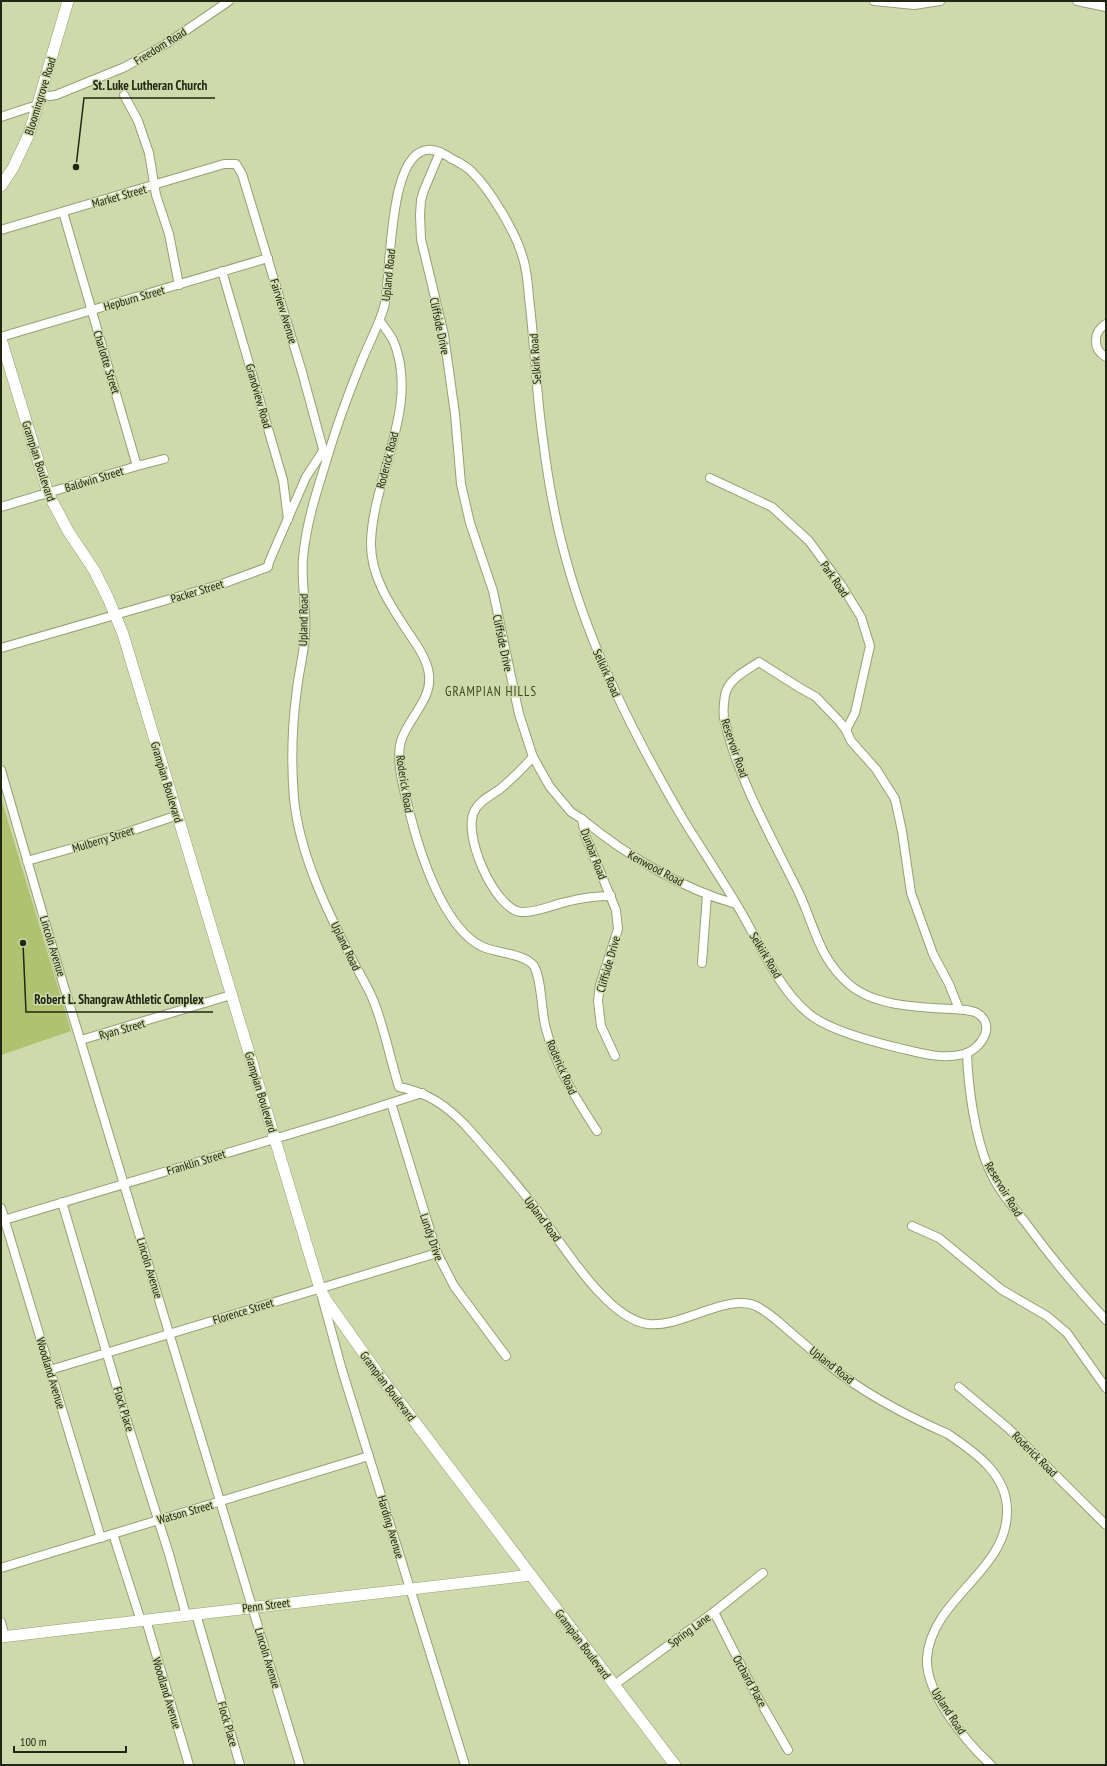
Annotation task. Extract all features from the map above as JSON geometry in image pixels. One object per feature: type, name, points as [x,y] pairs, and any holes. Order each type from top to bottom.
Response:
[{"type":"street","name":"Bloomingrove Road","points":[[1,186],[22,150],[41,95],[68,1]]},
{"type":"street","name":"Freedom Road","points":[[41,95],[56,95],[125,67],[166,44],[229,1]]},
{"type":"street","points":[[874,1],[914,5],[940,1]]},
{"type":"street","points":[[1077,1],[1106,7]]},
{"type":"street","points":[[124,95],[138,122],[149,153],[156,195],[170,234],[179,285]]},
{"type":"street","points":[[1,117],[37,106]]},
{"type":"street","name":"Upland Road","points":[[440,152],[427,150],[417,154],[412,159],[403,176],[394,206],[387,292],[380,321],[348,394],[311,513],[303,561],[306,605],[305,633],[296,691],[292,758],[295,804],[304,846],[315,879],[353,961],[374,1002],[399,1087],[434,1098],[444,1105],[466,1126],[537,1210],[592,1284],[605,1299],[623,1314],[642,1323],[658,1324],[680,1320],[727,1305],[754,1305],[777,1320],[831,1366],[883,1402],[948,1434],[994,1472],[1004,1488],[1006,1495],[1008,1508],[1006,1528],[996,1549],[949,1608],[936,1628],[927,1657],[929,1677],[942,1704],[963,1734],[991,1765]]},
{"type":"street","name":"Cliffside Drive","points":[[440,152],[421,200],[421,239],[444,335],[455,414],[461,484],[470,523],[493,591],[519,714],[533,757]]},
{"type":"street","name":"Selkirk Road","points":[[440,152],[458,162],[474,174],[500,211],[520,248],[526,271],[532,320],[539,408],[545,457],[560,538],[581,610],[603,667],[642,746],[683,818],[780,979],[797,1002],[812,1017],[844,1031],[878,1043],[915,1052],[941,1057],[967,1053]]},
{"type":"street","name":"Market Street","points":[[1,230],[224,164],[236,164]]},
{"type":"street","name":"Fairview Avenue","points":[[236,164],[242,174],[268,258],[306,386],[326,461]]},
{"type":"street","name":"Charlotte Street","points":[[63,212],[137,466]]},
{"type":"street","name":"Hepburn Street","points":[[1,338],[268,258]]},
{"type":"street","name":"Grandview Road","points":[[222,271],[283,480],[288,522]]},
{"type":"street","name":"Roderick Road","points":[[380,321],[390,334],[395,345],[401,387],[393,446],[373,521],[371,550],[380,585],[418,648],[429,675],[428,691],[407,727],[401,740],[400,748],[402,778],[411,820],[432,881],[446,909],[464,934],[483,947],[521,958],[532,963],[539,983],[545,1026],[558,1064],[574,1097],[597,1131]]},
{"type":"street","points":[[1106,324],[1098,330],[1095,339],[1097,348],[1106,356]]},
{"type":"street","name":"Grampian Boulevard","points":[[1,338],[48,493],[68,531],[94,570],[115,614],[178,815],[320,1289],[368,1360],[675,1765]]},
{"type":"street","name":"Packer Street","points":[[1,648],[215,586],[268,567],[306,478],[323,451]]},
{"type":"street","name":"Baldwin Street","points":[[1,507],[164,459]]},
{"type":"street","name":"Park Road","points":[[710,478],[772,507],[809,541],[842,586],[861,617],[870,646],[855,713],[846,730]]},
{"type":"street","name":"Reservoir Road","points":[[959,1009],[949,984],[934,954],[911,893],[902,831],[895,799],[876,769],[851,741],[846,730],[816,697],[759,662],[731,682],[726,691],[724,720],[738,761],[760,814],[799,892],[815,937],[832,967],[851,986],[869,997],[908,1005],[959,1009],[975,1012],[984,1021],[986,1033],[980,1045],[967,1053],[978,1137],[989,1170],[1012,1205],[1041,1244],[1075,1286],[1106,1320]]},
{"type":"street","points":[[533,757],[522,770],[478,805],[474,810],[472,822],[474,844],[477,856],[487,876],[504,903],[517,911],[524,912],[536,910],[581,898],[611,896]]},
{"type":"street","name":"Dunbar Road","points":[[533,757],[550,787],[572,812],[582,820],[585,835],[611,896]]},
{"type":"street","name":"Lincoln Avenue","points":[[1,770],[27,861],[300,1765]]},
{"type":"street","name":"Mulberry Street","points":[[27,861],[122,834],[178,815]]},
{"type":"street","name":"Kenwood Road","points":[[582,820],[636,858],[707,895],[736,904]]},
{"type":"street","points":[[702,963],[707,895]]},
{"type":"street","name":"Cliffside Drive","points":[[611,896],[616,910],[618,929],[600,985],[598,1001],[601,1026],[615,1056]]},
{"type":"street","name":"Ryan Street","points":[[81,1040],[231,995]]},
{"type":"street","points":[[391,1103],[422,1093]]},
{"type":"street","name":"Franklin Street","points":[[3,1220],[391,1103]]},
{"type":"street","name":"Lundy Drive","points":[[391,1103],[436,1253],[454,1286],[506,1356]]},
{"type":"street","name":"Flock Place","points":[[62,1202],[158,1520],[191,1614],[240,1765]]},
{"type":"street","name":"Woodland Avenue","points":[[1,1208],[3,1220],[101,1538]]},
{"type":"street","points":[[912,1226],[939,1238],[1002,1290],[1047,1316],[1067,1333],[1106,1388]]},
{"type":"street","name":"Florence Street","points":[[50,1370],[436,1253]]},
{"type":"street","name":"Harding Avenue","points":[[320,1289],[335,1345],[465,1765]]},
{"type":"street","name":"Roderick Road","points":[[959,1387],[1008,1428],[1106,1525]]},
{"type":"street","name":"Watson Street","points":[[1,1568],[369,1456]]},
{"type":"street","name":"Woodland Avenue","points":[[113,1534],[143,1620],[189,1765]]},
{"type":"street","name":"Spring Lane","points":[[614,1684],[714,1612],[763,1573]]},
{"type":"street","name":"Penn Street","points":[[3,1637],[410,1588],[531,1575]]},
{"type":"street","name":"Orchard Place","points":[[714,1612],[753,1688],[788,1750]]},
{"type":"street","points":[[1,1622],[3,1637]]},
{"type":"green space","points":[[1,798],[71,1031],[1,1055]]},
{"type":"place","name":"St. Luke Lutheran Church","points":[[76,167]]},
{"type":"place","name":"Robert L. Shangraw Athletic Complex","points":[[23,943]]},
{"type":"district","name":"GRAMPIAN HILLS","points":[[491,691]]}]
